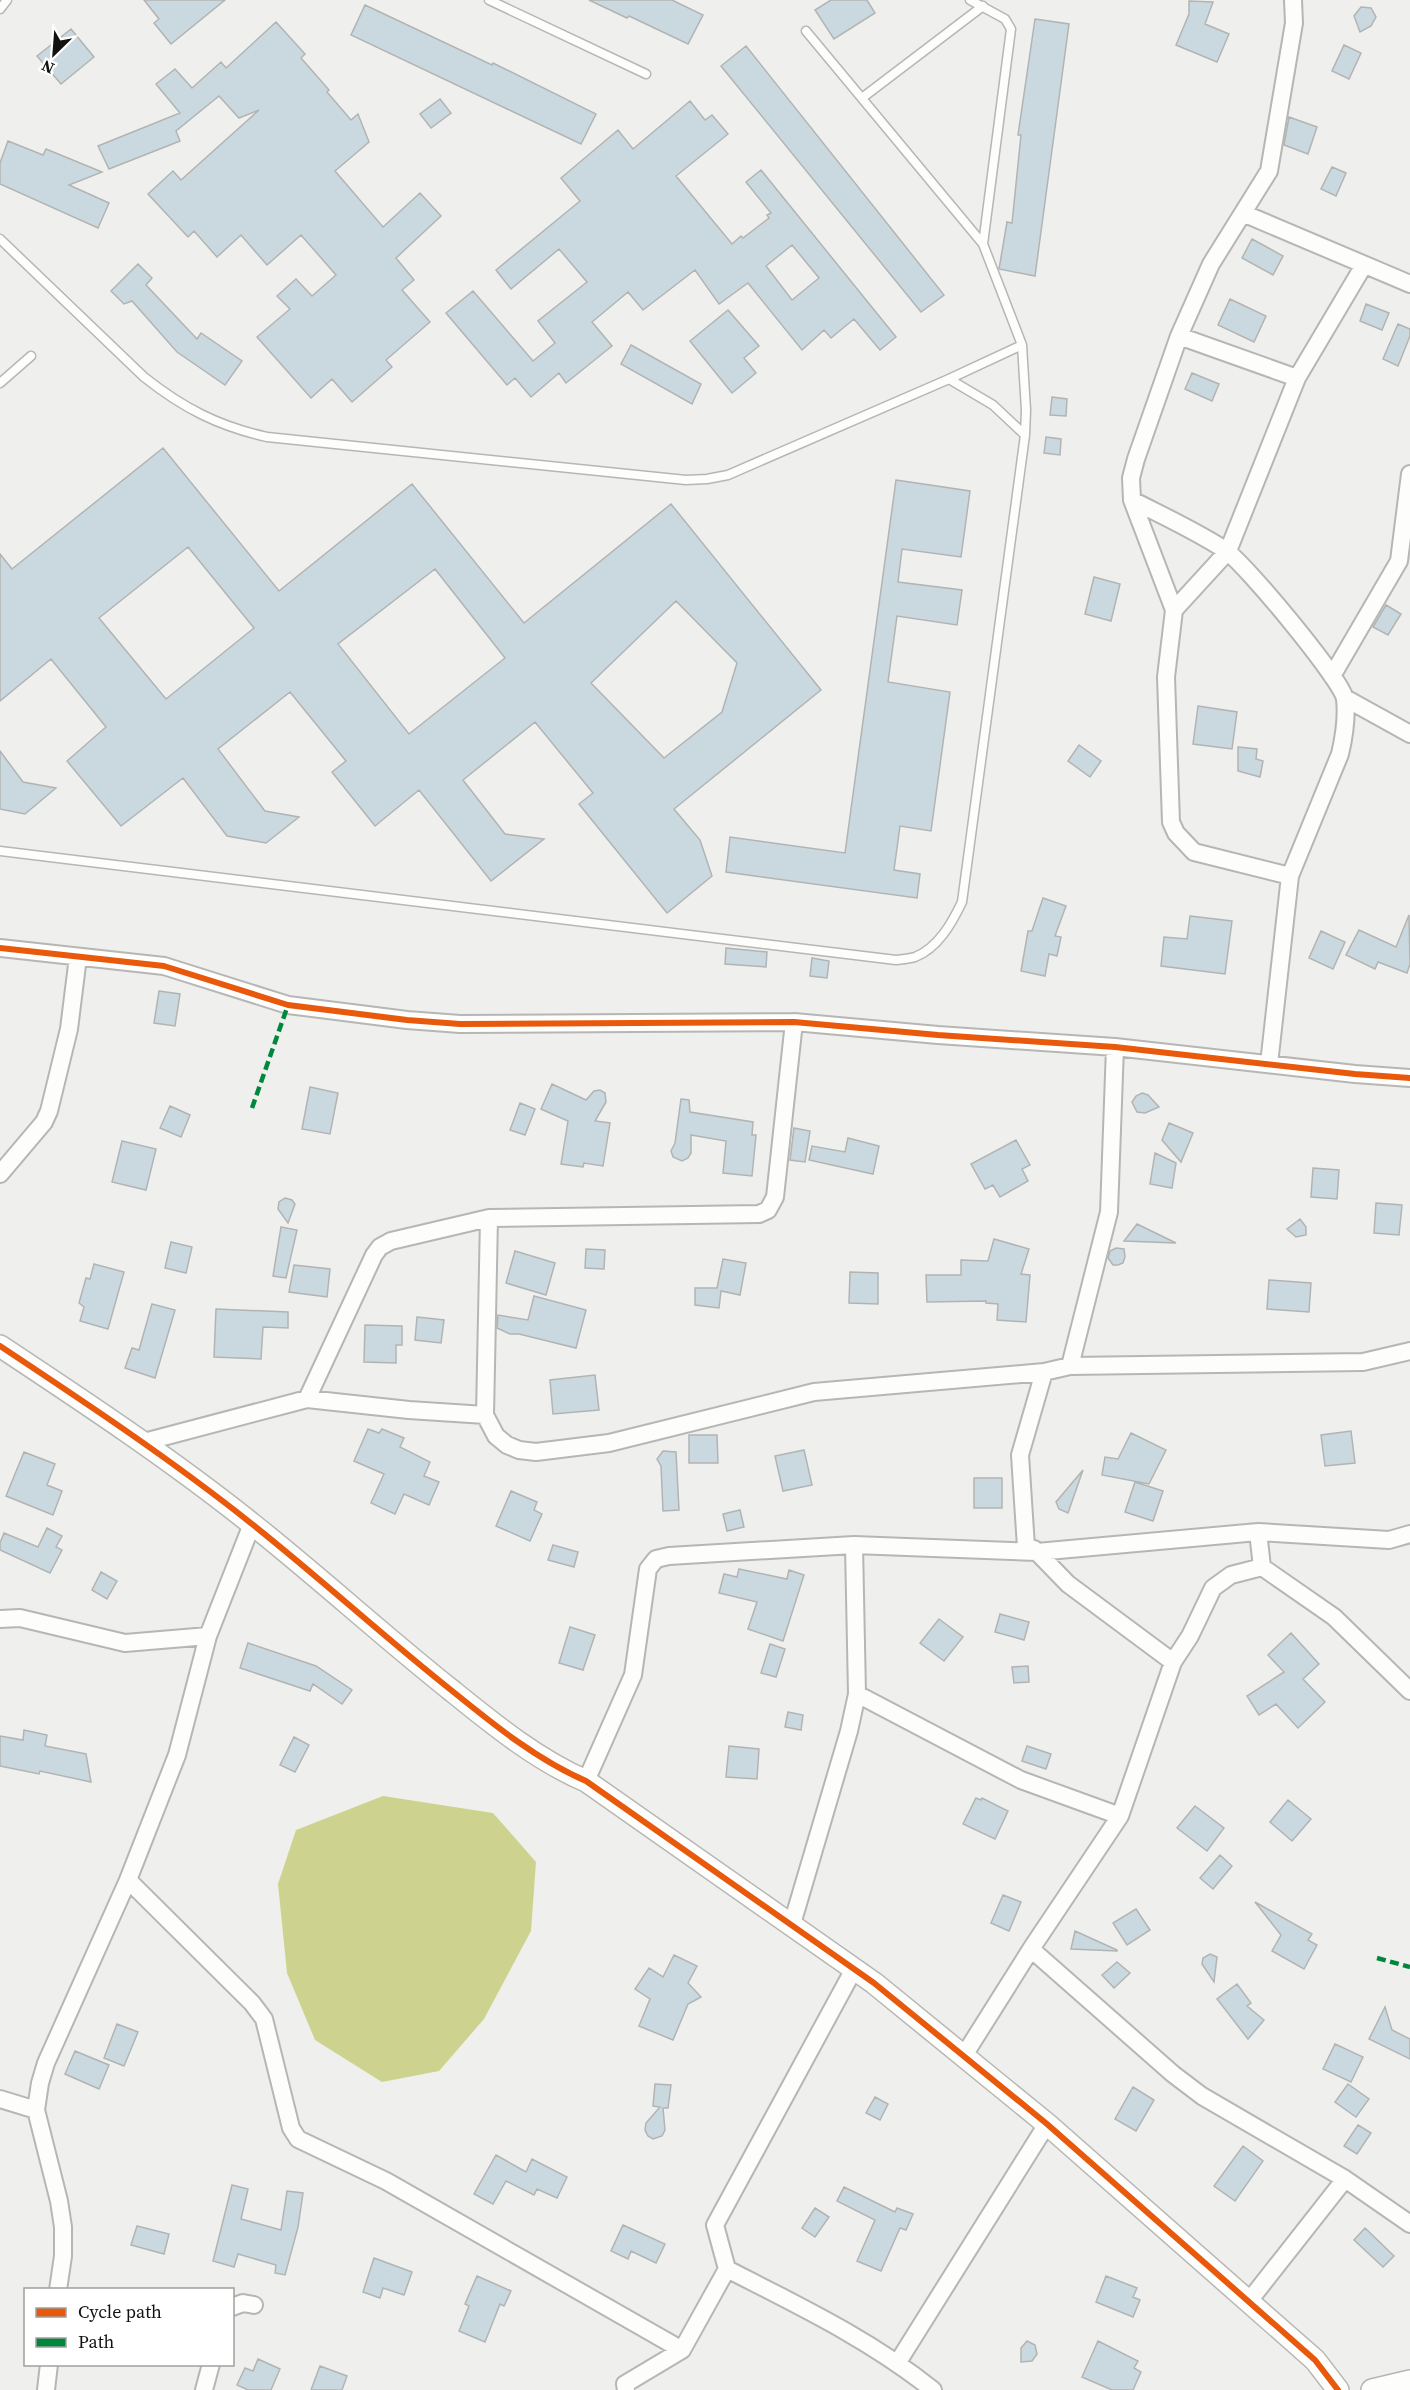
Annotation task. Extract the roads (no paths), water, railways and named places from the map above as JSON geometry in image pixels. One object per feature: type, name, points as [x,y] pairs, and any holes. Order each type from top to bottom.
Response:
[{"type":"street","points":[[1290,876],[1194,852],[1176,834],[1171,822],[1166,677],[1174,610],[1132,500],[1131,478],[1179,336],[1211,264],[1245,214],[1269,171],[1294,23],[1293,0]]},
{"type":"street","points":[[1245,214],[1410,284]]},
{"type":"street","points":[[1174,610],[1227,551],[1297,378],[1364,265]]},
{"type":"street","points":[[1179,336],[1297,378]]},
{"type":"street","points":[[1332,676],[1399,561],[1409,477]]},
{"type":"street","points":[[1132,500],[1227,551],[1295,626],[1332,676],[1345,698],[1410,734]]},
{"type":"street","points":[[1269,1064],[1290,876],[1340,754],[1344,735],[1345,698]]},
{"type":"street","points":[[0,948],[164,966],[288,1005],[407,1020],[459,1024],[794,1022],[1115,1047],[1410,1078]]},
{"type":"street","points":[[0,1174],[44,1122],[49,1112],[69,1029],[78,957]]},
{"type":"street","points":[[307,1399],[374,1255],[380,1247],[391,1241],[489,1218],[759,1214],[768,1210],[775,1197],[794,1022]]},
{"type":"street","points":[[1070,1366],[1109,1212],[1115,1047]]},
{"type":"street","points":[[489,1218],[485,1414],[496,1436],[507,1445],[519,1450],[536,1452],[609,1443],[814,1392],[1044,1372],[1070,1366],[1363,1362],[1410,1351]]},
{"type":"street","points":[[0,1346],[144,1442],[252,1524],[394,1645],[477,1711],[557,1769],[586,1781],[874,1983],[1047,2124],[1249,2301],[1315,2360],[1338,2390]]},
{"type":"street","points":[[1044,1372],[1020,1455],[1026,1547],[1037,1552],[1068,1584],[1173,1662]]},
{"type":"street","points":[[144,1442],[307,1399],[409,1410],[485,1414]]},
{"type":"street","points":[[58,2288],[63,2256],[63,2227],[59,2201],[36,2110],[40,2083],[46,2063],[128,1880],[177,1755],[208,1636],[252,1524]]},
{"type":"street","points":[[1258,1532],[1262,1567],[1334,1617],[1410,1692]]},
{"type":"street","points":[[586,1781],[633,1675],[646,1577],[650,1564],[656,1559],[669,1556],[854,1545],[1037,1552],[1258,1532],[1389,1540],[1410,1534]]},
{"type":"street","points":[[792,1924],[849,1731],[857,1694],[854,1545]]},
{"type":"street","points":[[963,2056],[1120,1816],[1173,1662],[1190,1636],[1213,1588],[1231,1575],[1262,1567]]},
{"type":"street","points":[[0,1619],[20,1618],[125,1643],[208,1636]]},
{"type":"street","points":[[857,1694],[1022,1780],[1120,1816]]},
{"type":"street","points":[[128,1880],[252,2004],[264,2019],[291,2128],[298,2139],[386,2181],[682,2350]]},
{"type":"street","points":[[1031,1949],[1173,2074],[1202,2096],[1345,2179],[1410,2224]]},
{"type":"street","points":[[626,2390],[625,2384],[682,2350],[728,2269],[716,2225],[854,1969]]},
{"type":"street","points":[[0,2099],[36,2110]]},
{"type":"street","points":[[898,2362],[1047,2124]]},
{"type":"street","points":[[1249,2301],[1345,2179]]},
{"type":"street","points":[[728,2269],[830,2322],[898,2362],[933,2390]]},
{"type":"street","points":[[234,2306],[243,2303],[254,2305]]},
{"type":"street","points":[[46,2390],[49,2366]]},
{"type":"street","points":[[204,2390],[210,2366]]},
{"type":"street","points":[[1372,2390],[1410,2381]]},
{"type":"lane","points":[[0,9],[7,0]]},
{"type":"lane","points":[[489,0],[646,74]]},
{"type":"lane","points":[[970,0],[1005,19],[1011,29],[983,244]]},
{"type":"lane","points":[[862,98],[984,6]]},
{"type":"lane","points":[[0,851],[896,960],[915,957],[940,939],[954,920],[962,902],[1025,435],[1026,410],[1022,345],[983,244],[806,31]]},
{"type":"lane","points":[[0,239],[144,377],[166,394],[190,410],[217,423],[267,437],[686,480],[707,479],[728,475],[1022,345]]},
{"type":"lane","points":[[0,383],[32,356]]},
{"type":"lane","points":[[949,379],[993,405],[1025,435]]}]
